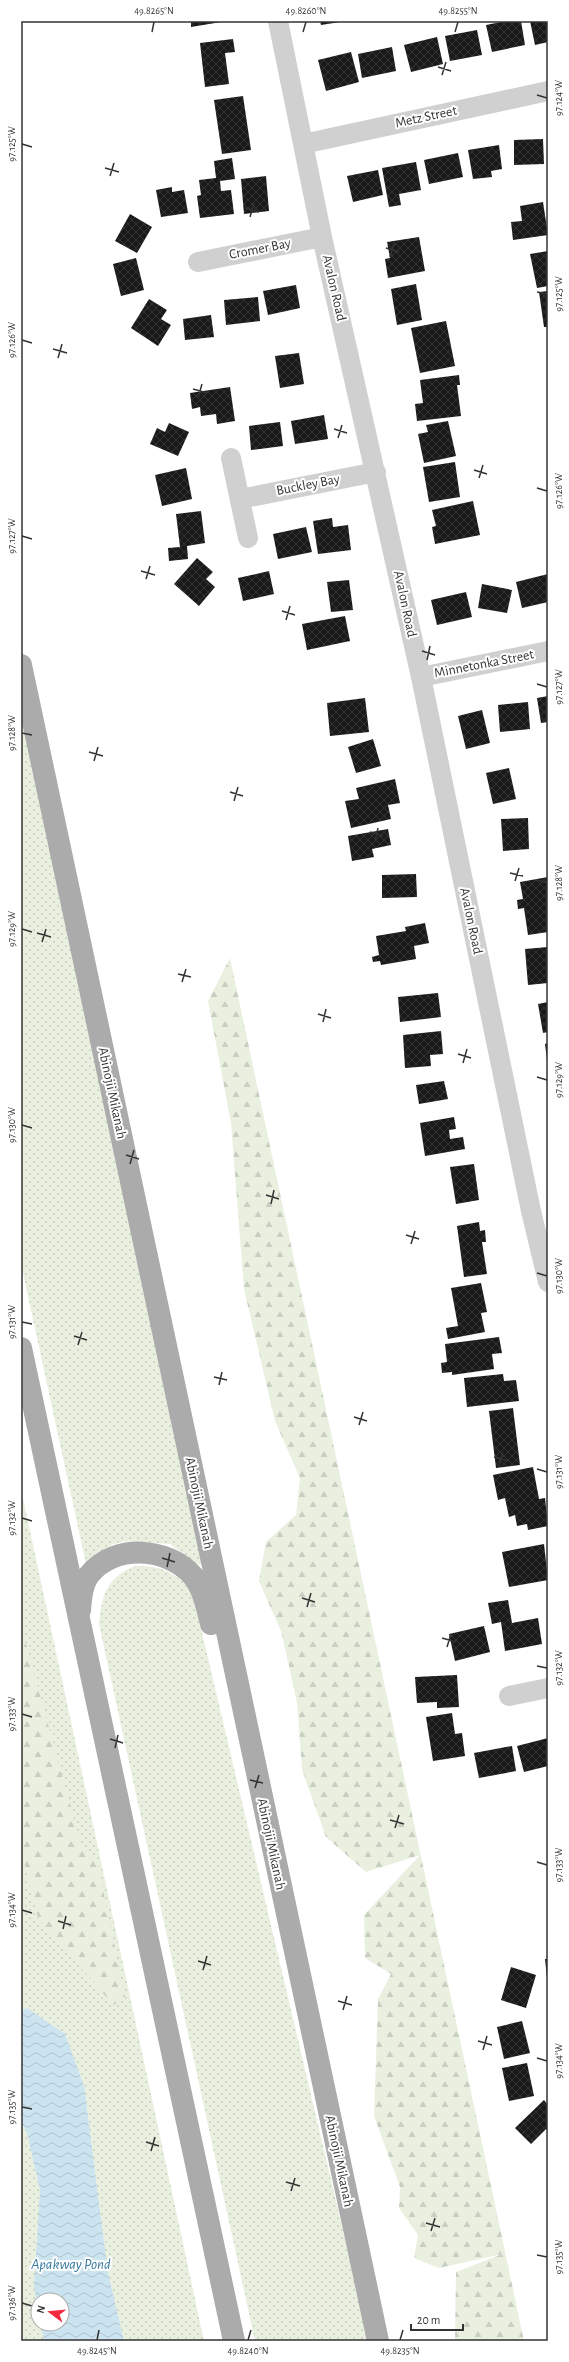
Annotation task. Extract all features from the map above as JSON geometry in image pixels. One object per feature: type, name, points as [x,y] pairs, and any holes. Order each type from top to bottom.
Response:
[{"type":"main road","name":"Abinojii Mikanah","points":[[21,666],[378,2341]]},
{"type":"main road","points":[[21,1348],[234,2341]]},
{"type":"main road","points":[[79,1620],[82,1592],[89,1576],[98,1567],[117,1556],[141,1552],[168,1557],[193,1576],[202,1593],[208,1611],[238,1743],[273,1852]]},
{"type":"street","name":"Avalon Road","points":[[278,21],[322,237],[376,472],[539,1209],[548,1282]]},
{"type":"street","name":"Metz Street","points":[[303,144],[548,91]]},
{"type":"street","name":"Cromer Bay","points":[[198,262],[322,237]]},
{"type":"street","points":[[231,458],[248,538]]},
{"type":"street","name":"Buckley Bay","points":[[240,499],[376,472]]},
{"type":"street","name":"Minnetonka Street","points":[[421,677],[548,651]]},
{"type":"street","points":[[509,1696],[548,1688]]},
{"type":"green space","points":[[21,714],[204,1564],[197,1565],[170,1544],[128,1541],[113,1544],[86,1564],[21,1264]]},
{"type":"green space","points":[[230,958],[524,2341],[455,2341],[456,2272],[502,2254],[439,2268],[414,2258],[418,2235],[399,2208],[400,2187],[374,2116],[378,1999],[391,1974],[365,1958],[364,1915],[420,1855],[366,1872],[326,1837],[302,1770],[297,1702],[281,1631],[259,1581],[266,1542],[296,1515],[300,1478],[275,1421],[244,1289],[231,1123],[208,1001]]},
{"type":"green space","points":[[21,1489],[204,2341],[21,2341]]},
{"type":"green space","points":[[135,1566],[152,1567],[166,1571],[179,1578],[192,1590],[369,2341],[255,2341],[99,1624],[102,1604],[107,1589],[118,1576]]},
{"type":"green space","points":[[21,1625],[80,1841],[97,1860],[125,1998],[113,2005],[38,1918],[21,1850],[23,1810],[21,1803]]},
{"type":"water","name":"Apakway Pond","points":[[27,2008],[65,2034],[84,2086],[108,2273],[124,2341],[44,2341],[42,2332],[70,2332],[70,2292],[35,2292],[34,2287],[40,2190],[27,2133],[21,2122],[21,2011]]},
{"type":"building","points":[[191,21],[221,21],[221,22],[191,27]]},
{"type":"building","points":[[320,21],[340,21],[340,22],[321,25]]},
{"type":"building","points":[[506,21],[521,21],[525,45],[492,52],[486,25]]},
{"type":"building","points":[[530,21],[548,21],[548,42],[535,45]]},
{"type":"building","points":[[477,30],[482,55],[450,61],[445,36]]},
{"type":"building","points":[[437,37],[443,64],[411,72],[404,45]]},
{"type":"building","points":[[233,39],[235,52],[225,53],[229,84],[205,87],[200,43]]},
{"type":"building","points":[[392,47],[396,71],[362,78],[358,54]]},
{"type":"building","points":[[351,52],[359,82],[326,91],[318,60]]},
{"type":"building","points":[[243,96],[251,150],[222,154],[214,100]]},
{"type":"building","points":[[543,139],[544,164],[514,165],[514,140]]},
{"type":"building","points":[[499,145],[502,169],[491,171],[492,177],[473,179],[468,150]]},
{"type":"building","points":[[458,153],[463,177],[429,184],[424,160]]},
{"type":"building","points":[[232,158],[235,179],[220,181],[221,191],[231,190],[234,214],[200,218],[197,196],[201,195],[199,180],[216,178],[214,161]]},
{"type":"building","points":[[416,162],[421,190],[399,194],[401,205],[389,207],[382,168]]},
{"type":"building","points":[[378,170],[383,195],[353,202],[347,176]]},
{"type":"building","points":[[266,176],[269,211],[244,214],[241,179]]},
{"type":"building","points":[[172,187],[172,192],[184,190],[188,213],[161,217],[156,190]]},
{"type":"building","points":[[543,202],[548,235],[513,240],[511,222],[522,221],[520,206]]},
{"type":"building","points":[[130,214],[152,227],[137,253],[115,241]]},
{"type":"building","points":[[419,237],[425,271],[388,278],[385,259],[390,258],[387,242]]},
{"type":"building","points":[[548,251],[548,286],[537,288],[530,254]]},
{"type":"building","points":[[136,258],[144,290],[121,296],[113,264]]},
{"type":"building","points":[[416,284],[422,320],[397,325],[391,289]]},
{"type":"building","points":[[296,285],[300,308],[268,315],[263,291]]},
{"type":"building","points":[[548,291],[548,327],[544,327],[539,292]]},
{"type":"building","points":[[258,297],[260,321],[226,325],[224,300]]},
{"type":"building","points":[[149,299],[167,310],[161,319],[171,325],[158,346],[131,328]]},
{"type":"building","points":[[211,315],[214,337],[185,340],[183,319]]},
{"type":"building","points":[[446,321],[455,366],[420,373],[411,328]]},
{"type":"building","points":[[299,353],[304,384],[280,388],[275,356]]},
{"type":"building","points":[[459,375],[460,385],[457,385],[461,416],[417,421],[415,404],[423,403],[420,380]]},
{"type":"building","points":[[230,387],[235,421],[217,424],[216,414],[201,416],[200,407],[192,409],[190,393]]},
{"type":"building","points":[[324,415],[328,439],[295,444],[291,421]]},
{"type":"building","points":[[448,421],[456,456],[424,463],[418,434],[428,432],[426,425]]},
{"type":"building","points":[[280,422],[283,446],[251,450],[249,426]]},
{"type":"building","points":[[169,423],[189,432],[178,456],[150,444],[157,428],[165,432]]},
{"type":"building","points":[[455,462],[460,497],[429,502],[423,467]]},
{"type":"building","points":[[186,468],[192,499],[162,506],[155,475]]},
{"type":"building","points":[[473,501],[480,535],[435,544],[432,527],[436,526],[432,510]]},
{"type":"building","points":[[201,511],[205,543],[187,546],[188,559],[169,561],[168,548],[180,547],[176,514]]},
{"type":"building","points":[[332,518],[333,527],[348,525],[351,550],[318,554],[313,521]]},
{"type":"building","points":[[306,527],[312,552],[278,559],[273,534]]},
{"type":"building","points":[[197,558],[213,572],[206,579],[215,587],[199,606],[174,584]]},
{"type":"building","points":[[269,571],[274,594],[243,601],[238,578]]},
{"type":"building","points":[[548,574],[548,602],[522,608],[516,582]]},
{"type":"building","points":[[349,580],[353,610],[331,612],[327,582]]},
{"type":"building","points":[[482,584],[512,590],[507,613],[478,608]]},
{"type":"building","points":[[466,592],[472,617],[437,625],[431,600]]},
{"type":"building","points":[[345,616],[350,641],[307,650],[302,624]]},
{"type":"building","points":[[548,696],[548,722],[541,723],[537,698]]},
{"type":"building","points":[[365,698],[369,732],[330,736],[327,703]]},
{"type":"building","points":[[528,702],[530,729],[500,732],[498,705]]},
{"type":"building","points":[[482,710],[490,743],[466,749],[458,716]]},
{"type":"building","points":[[373,739],[381,766],[356,773],[348,747]]},
{"type":"building","points":[[509,768],[516,799],[493,804],[486,773]]},
{"type":"building","points":[[395,779],[400,803],[388,805],[391,819],[351,828],[345,801],[359,799],[356,788]]},
{"type":"building","points":[[528,818],[529,849],[503,851],[501,819]]},
{"type":"building","points":[[388,829],[391,845],[372,849],[374,857],[352,861],[348,836]]},
{"type":"building","points":[[416,874],[417,897],[382,898],[382,875]]},
{"type":"building","points":[[548,877],[548,932],[528,935],[524,908],[518,909],[517,900],[523,899],[520,882]]},
{"type":"building","points":[[425,923],[429,943],[414,946],[416,959],[381,965],[380,961],[373,962],[372,957],[379,955],[376,936],[406,931],[405,927]]},
{"type":"building","points":[[548,947],[548,983],[528,985],[525,949]]},
{"type":"building","points":[[438,993],[441,1017],[400,1022],[398,997]]},
{"type":"building","points":[[548,1002],[548,1032],[543,1033],[538,1004]]},
{"type":"building","points":[[441,1031],[443,1054],[430,1055],[431,1066],[405,1068],[403,1035]]},
{"type":"building","points":[[548,1043],[548,1060],[547,1060],[545,1044]]},
{"type":"building","points":[[444,1081],[448,1099],[419,1104],[416,1085]]},
{"type":"building","points":[[454,1117],[456,1129],[449,1130],[450,1139],[463,1137],[465,1149],[425,1156],[420,1123]]},
{"type":"building","points":[[474,1164],[479,1200],[456,1204],[450,1167]]},
{"type":"building","points":[[479,1222],[480,1231],[485,1230],[486,1242],[482,1242],[487,1274],[464,1277],[457,1226]]},
{"type":"building","points":[[481,1283],[487,1312],[481,1313],[485,1332],[448,1339],[446,1328],[458,1326],[451,1288]]},
{"type":"building","points":[[499,1337],[502,1353],[492,1354],[494,1369],[452,1375],[452,1372],[442,1373],[441,1363],[447,1362],[445,1344]]},
{"type":"building","points":[[503,1374],[504,1381],[516,1380],[519,1401],[467,1407],[464,1378]]},
{"type":"building","points":[[513,1408],[520,1465],[496,1468],[489,1411]]},
{"type":"building","points":[[533,1467],[539,1499],[545,1498],[548,1526],[528,1530],[527,1524],[517,1526],[515,1515],[509,1517],[505,1498],[498,1500],[493,1475]]},
{"type":"building","points":[[544,1544],[548,1580],[509,1587],[502,1552]]},
{"type":"building","points":[[508,1600],[512,1623],[538,1618],[542,1644],[505,1651],[501,1622],[492,1624],[488,1603]]},
{"type":"building","points":[[484,1626],[490,1652],[455,1661],[449,1634]]},
{"type":"building","points":[[457,1675],[459,1707],[437,1708],[437,1702],[417,1703],[415,1677]]},
{"type":"building","points":[[452,1713],[455,1734],[462,1733],[465,1756],[433,1761],[426,1717]]},
{"type":"building","points":[[548,1738],[548,1766],[524,1772],[517,1746]]},
{"type":"building","points":[[512,1746],[516,1771],[479,1778],[474,1753]]},
{"type":"building","points":[[545,1959],[548,1959],[548,1978],[547,1978]]},
{"type":"building","points":[[511,1967],[536,1975],[526,2008],[501,2000]]},
{"type":"building","points":[[522,2021],[530,2053],[504,2059],[497,2027]]},
{"type":"building","points":[[527,2063],[534,2096],[509,2101],[502,2068]]},
{"type":"building","points":[[544,2100],[548,2105],[548,2131],[546,2129],[531,2144],[515,2128]]}]
